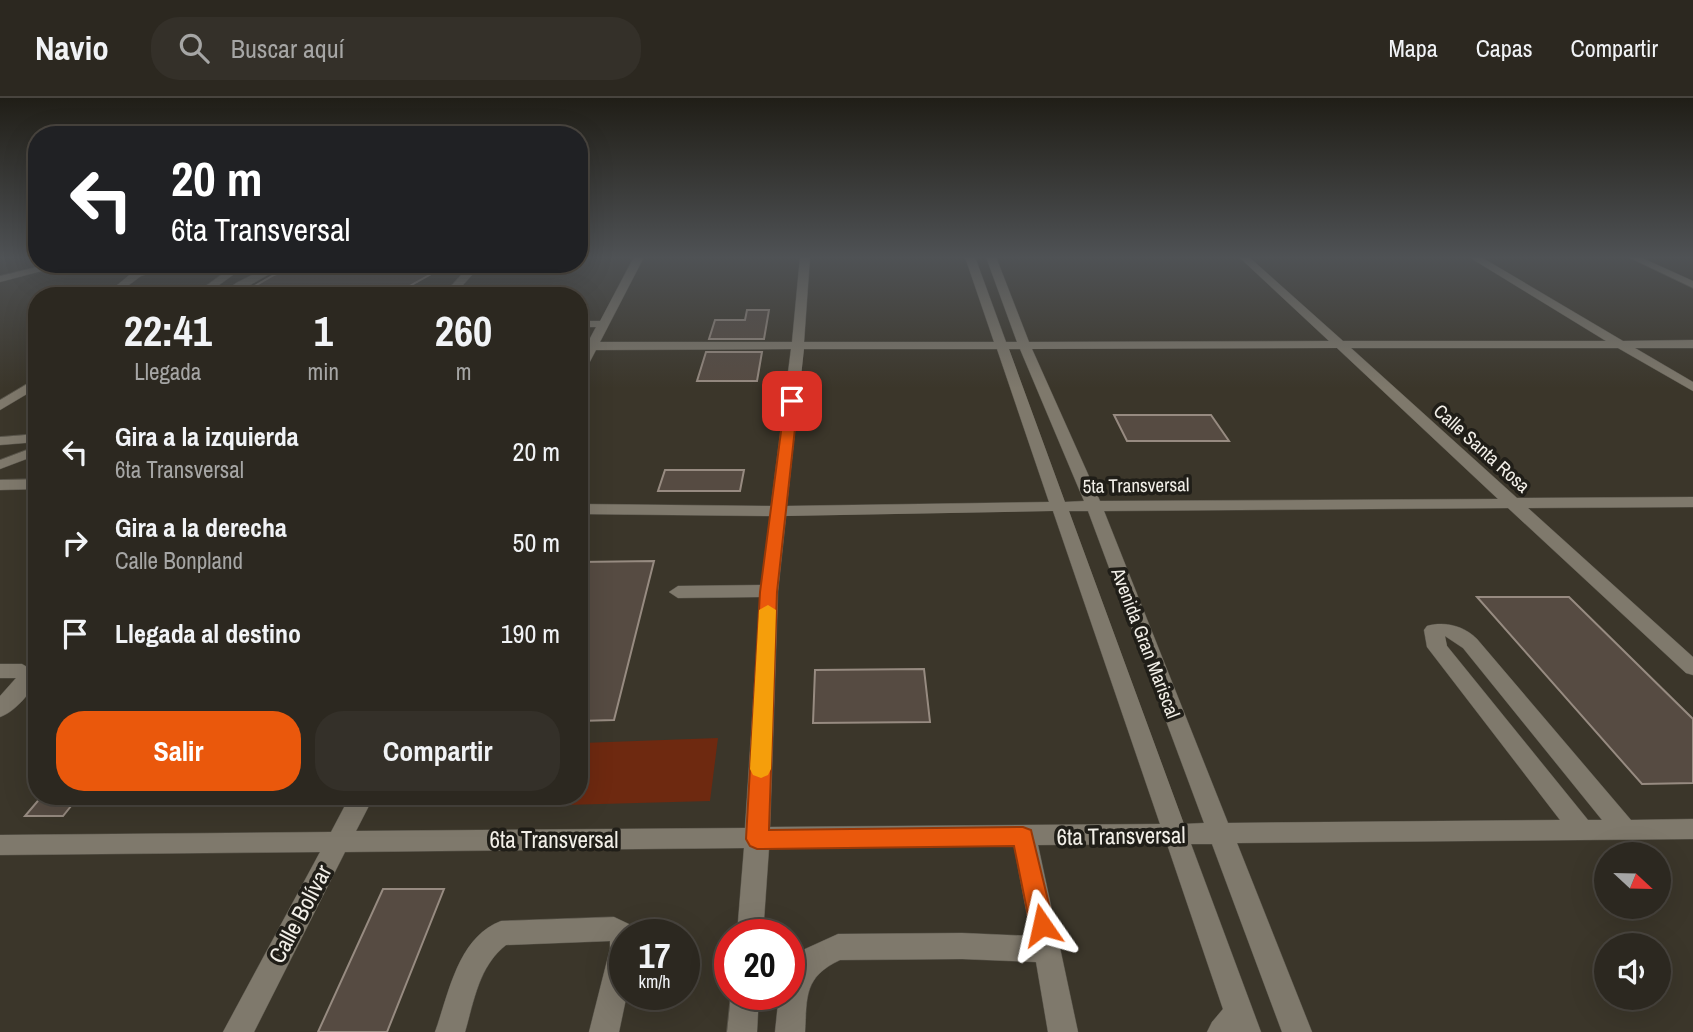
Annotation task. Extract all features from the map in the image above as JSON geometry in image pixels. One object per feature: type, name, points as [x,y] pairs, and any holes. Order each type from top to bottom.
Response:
[{"type":"street","points":[[588,353],[616,301]]},
{"type":"street","points":[[751,919],[769,592],[802,301]]},
{"type":"street","name":"Avenida Gran Mariscal","points":[[986,301],[1177,835],[1236,1026]]},
{"type":"street","name":"Avenida Gran Mariscal","points":[[1007,301],[1094,506],[1297,1032]]},
{"type":"street","name":"Calle Santa Rosa","points":[[1292,301],[1693,668]]},
{"type":"street","points":[[1548,301],[1693,387]]},
{"type":"street","points":[[588,324],[603,324]]},
{"type":"street","points":[[592,346],[1693,344]]},
{"type":"street","points":[[0,406],[28,388]]},
{"type":"street","points":[[0,441],[28,439]]},
{"type":"street","points":[[0,465],[28,454]]},
{"type":"street","points":[[0,485],[28,484]]},
{"type":"street","name":"5ta Transversal","points":[[588,509],[779,511],[1693,502]]},
{"type":"street","points":[[677,592],[769,592]]},
{"type":"street","points":[[1583,831],[1437,647],[1434,630],[1455,631],[1469,639],[1479,655],[1624,829]]},
{"type":"street","points":[[0,671],[22,671],[28,675],[23,685],[0,709]]},
{"type":"street","name":"Calle Bolívar","points":[[238,1032],[357,805]]},
{"type":"street","name":"6ta Transversal","points":[[0,845],[1693,829]]},
{"type":"street","points":[[1023,837],[1063,1032]]},
{"type":"street","points":[[450,1032],[477,954],[488,941],[501,933],[614,929],[623,936],[624,949],[604,1032]]},
{"type":"street","points":[[790,1032],[793,992],[801,973],[815,958],[838,947],[962,946],[1047,950]]},
{"type":"street","points":[[742,1032],[744,1010]]},
{"type":"shaded area","points":[[718,738],[710,801],[588,804],[588,743]]},
{"type":"building","points":[[747,310],[769,310],[764,339],[709,339],[715,320],[745,320]]},
{"type":"building","points":[[706,352],[762,352],[757,381],[697,381]]},
{"type":"building","points":[[1114,415],[1211,415],[1229,441],[1127,441]]},
{"type":"building","points":[[665,470],[744,470],[740,491],[658,491]]},
{"type":"building","points":[[654,561],[614,720],[588,721],[588,562]]},
{"type":"building","points":[[1477,597],[1569,597],[1693,719],[1693,783],[1642,784]]},
{"type":"building","points":[[924,669],[930,722],[813,723],[815,670]]},
{"type":"building","points":[[34,805],[72,805],[63,816],[25,816]]},
{"type":"building","points":[[383,889],[444,889],[387,1032],[318,1032]]},
{"type":"slow traffic","points":[[761,769],[768,610]]},
{"type":"route","points":[[792,401],[769,592],[757,839],[1023,837],[1042,925]]}]
